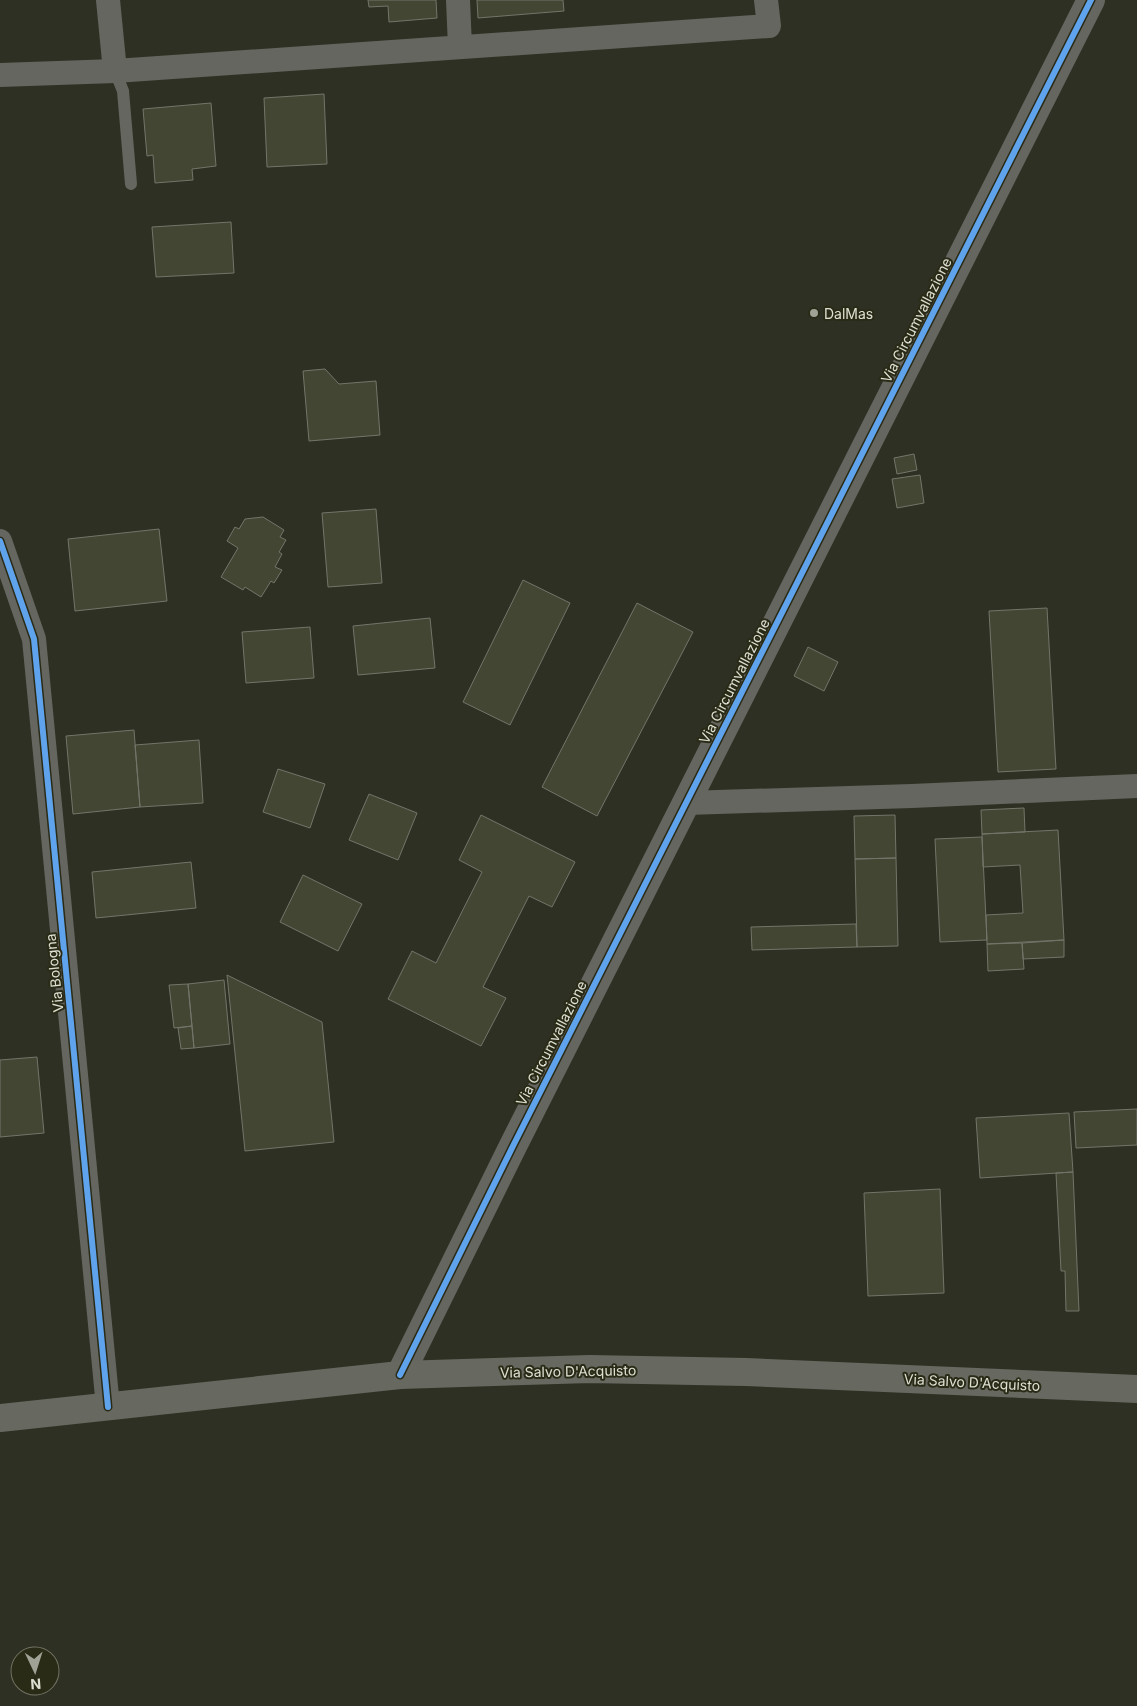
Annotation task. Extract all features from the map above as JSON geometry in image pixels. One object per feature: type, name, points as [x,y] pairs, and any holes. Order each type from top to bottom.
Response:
[{"type":"main road","name":"Via Salvo D'Acquisto","points":[[0,1418],[400,1374],[590,1369],[746,1372],[1137,1389]]},
{"type":"street","points":[[108,0],[115,71]]},
{"type":"street","points":[[458,0],[460,47]]},
{"type":"street","points":[[0,75],[115,71],[769,26],[766,0]]},
{"type":"street","name":"Via Circumvallazione","points":[[400,1374],[1091,0]]},
{"type":"street","name":"Via Bologna","points":[[0,541],[34,639],[108,1407]]},
{"type":"street","points":[[686,802],[912,796],[1137,786]]},
{"type":"lane","points":[[115,71],[123,91],[132,184]]},
{"type":"building","points":[[368,0],[436,0],[437,18],[389,22],[388,6],[369,7]]},
{"type":"building","points":[[477,0],[563,0],[564,11],[478,18]]},
{"type":"building","points":[[324,94],[327,164],[267,167],[264,98]]},
{"type":"building","points":[[211,103],[216,166],[192,169],[193,180],[155,183],[153,155],[147,156],[143,109]]},
{"type":"building","points":[[231,222],[234,273],[156,277],[152,227]]},
{"type":"building","points":[[325,369],[339,384],[376,381],[380,435],[309,441],[303,371]]},
{"type":"building","points":[[914,454],[917,470],[897,474],[894,458]]},
{"type":"building","points":[[920,475],[924,503],[897,508],[892,479]]},
{"type":"building","points":[[376,509],[382,583],[328,587],[322,513]]},
{"type":"building","points":[[263,517],[284,530],[280,537],[286,540],[279,552],[282,554],[275,567],[282,570],[274,583],[271,581],[261,597],[245,587],[243,590],[221,577],[238,548],[227,541],[235,527],[239,529],[245,519]]},
{"type":"building","points":[[159,529],[167,601],[75,611],[68,539]]},
{"type":"building","points":[[523,580],[570,603],[510,725],[463,702]]},
{"type":"building","points":[[637,603],[693,632],[597,816],[542,787]]},
{"type":"building","points":[[1047,608],[1056,769],[998,772],[989,611]]},
{"type":"building","points":[[430,618],[435,668],[358,675],[353,626]]},
{"type":"building","points":[[310,627],[314,678],[246,683],[242,632]]},
{"type":"building","points":[[808,647],[838,662],[824,691],[794,676]]},
{"type":"building","points":[[134,730],[140,807],[73,814],[66,736]]},
{"type":"building","points":[[199,740],[203,803],[140,807],[135,745]]},
{"type":"building","points":[[278,769],[325,784],[310,828],[263,812]]},
{"type":"building","points":[[369,794],[417,813],[398,860],[349,840]]},
{"type":"building","points":[[1024,808],[1025,832],[982,834],[981,810]]},
{"type":"building","points":[[481,815],[575,862],[552,907],[529,896],[483,987],[506,998],[481,1046],[388,999],[412,951],[436,963],[482,872],[459,860]]},
{"type":"building","points":[[895,815],[896,858],[855,859],[854,816]]},
{"type":"building","points":[[1058,830],[1064,940],[987,944],[986,915],[1023,913],[1020,865],[983,867],[982,834]]},
{"type":"building","points":[[982,837],[987,940],[940,942],[935,839]]},
{"type":"building","points":[[896,858],[898,946],[857,947],[855,859]]},
{"type":"building","points":[[191,862],[196,908],[96,918],[92,872]]},
{"type":"building","points":[[303,875],[362,904],[338,951],[280,922]]},
{"type":"building","points":[[856,924],[857,947],[752,950],[751,927]]},
{"type":"building","points":[[1064,940],[1064,957],[1023,959],[1022,943]]},
{"type":"building","points":[[1022,943],[1024,969],[988,971],[987,944]]},
{"type":"building","points":[[227,975],[322,1022],[334,1142],[245,1151]]},
{"type":"building","points":[[224,980],[230,1044],[194,1048],[188,984]]},
{"type":"building","points":[[188,984],[192,1026],[174,1028],[169,985]]},
{"type":"building","points":[[192,1026],[194,1048],[181,1049],[178,1028]]},
{"type":"building","points":[[37,1057],[44,1133],[0,1137],[0,1060]]},
{"type":"building","points":[[1137,1109],[1137,1145],[1076,1148],[1074,1112]]},
{"type":"building","points":[[1069,1113],[1073,1172],[980,1178],[976,1118]]},
{"type":"building","points":[[1073,1172],[1079,1311],[1066,1311],[1065,1271],[1061,1271],[1056,1173]]},
{"type":"building","points":[[940,1189],[944,1293],[868,1296],[864,1193]]},
{"type":"cycle path","points":[[400,1375],[513,1146],[1091,0]]},
{"type":"cycle path","points":[[0,541],[34,639],[108,1407]]},
{"type":"place","name":"DalMas","points":[[814,313]]}]
